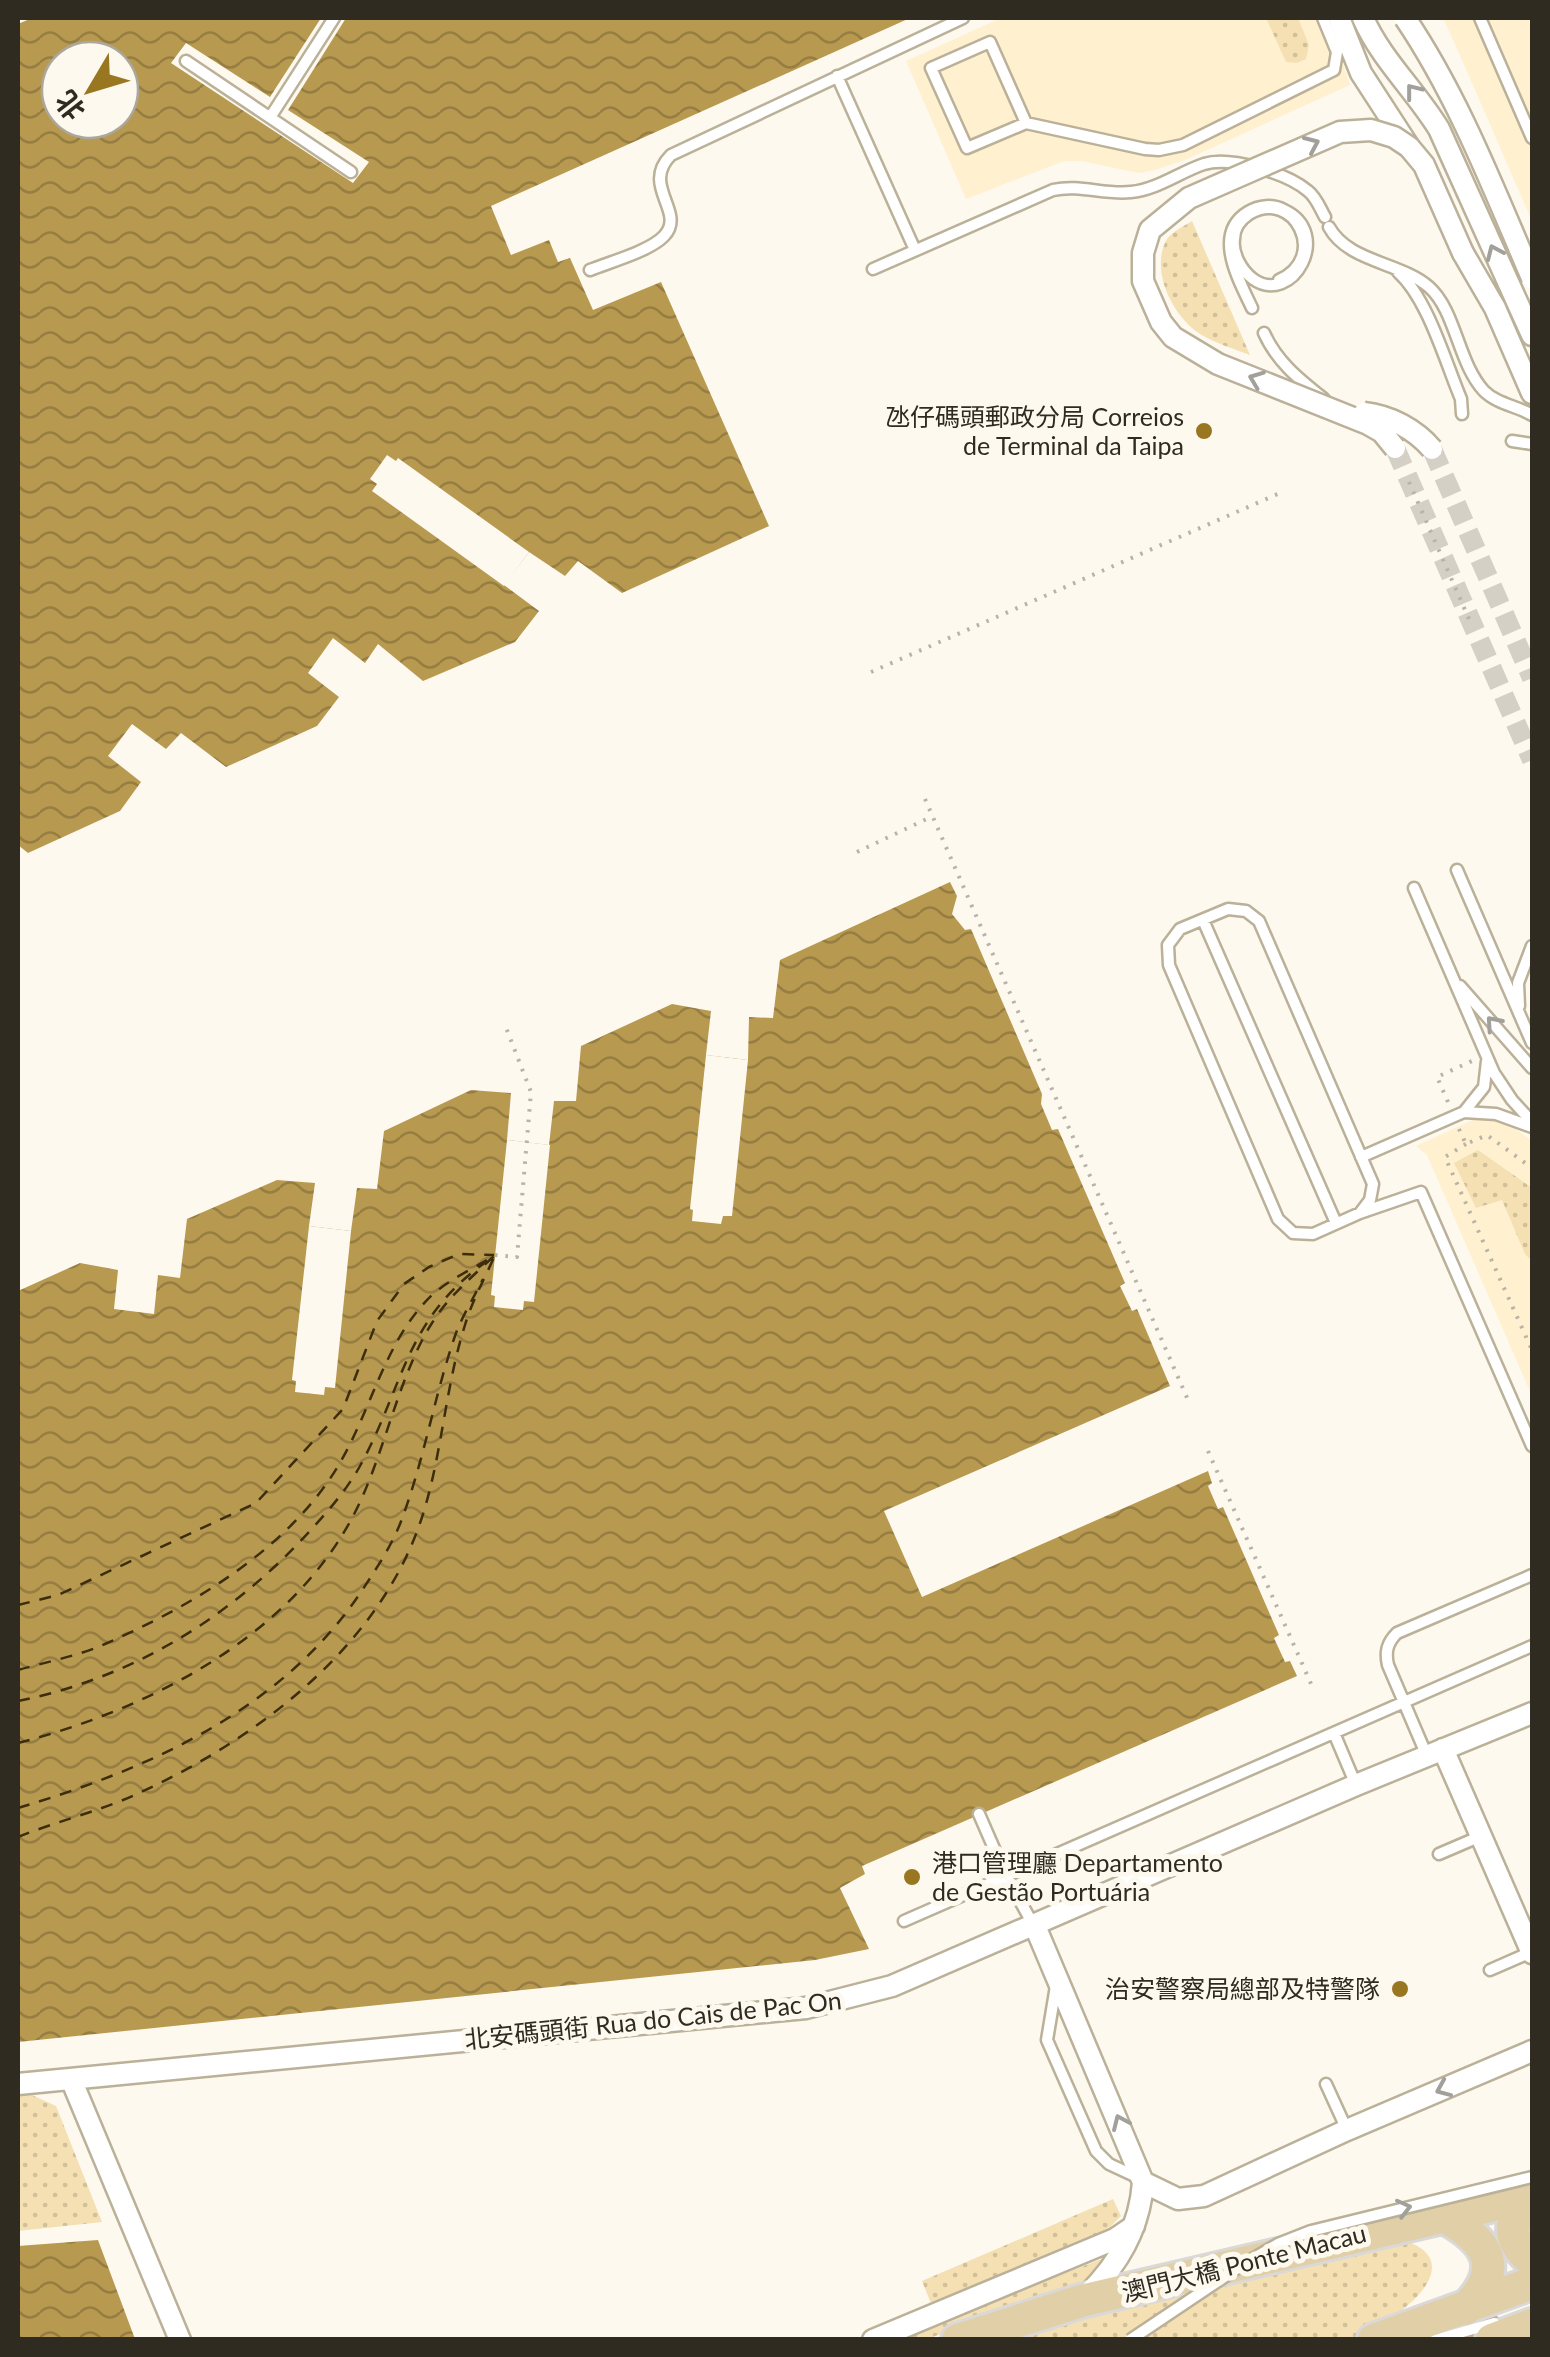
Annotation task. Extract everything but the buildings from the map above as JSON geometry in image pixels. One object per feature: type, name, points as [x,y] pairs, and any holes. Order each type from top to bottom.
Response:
[{"type":"main road","name":"澳門大橋 Ponte Macau","points":[[958,2340],[1081,2301],[1443,2216],[1531,2190]]},
{"type":"main road","points":[[1531,2190],[1514,2218],[1512,2229],[1514,2241],[1532,2261]]},
{"type":"main road","points":[[1443,2216],[1464,2228],[1485,2251],[1488,2264],[1484,2290],[1465,2308]]},
{"type":"main road","points":[[1387,2334],[1532,2283]]},
{"type":"street","points":[[1339,18],[1366,82],[1424,165],[1532,393]]},
{"type":"street","points":[[1363,18],[1383,54],[1439,129],[1532,335]]},
{"type":"street","points":[[1406,18],[1456,107],[1532,278]]},
{"type":"street","points":[[1395,448],[1382,432],[1344,413],[1218,364],[1173,337],[1143,281],[1143,253],[1150,230],[1189,198],[1340,132],[1371,130],[1410,147]]},
{"type":"street","points":[[1344,413],[1369,413],[1390,420],[1420,434],[1432,448]]},
{"type":"street","name":"北安碼頭街 Rua do Cais de Pac On","points":[[18,2084],[806,2008],[892,1986],[1532,1713]]},
{"type":"street","points":[[1435,1752],[1480,1836],[1532,1952]]},
{"type":"street","points":[[1034,1926],[1143,2182],[1134,2226],[1116,2262],[1081,2301]]},
{"type":"street","points":[[1143,2182],[1167,2196],[1191,2200],[1532,2050]]},
{"type":"street","points":[[71,2080],[180,2340]]},
{"type":"street","points":[[873,2340],[1115,2239],[1134,2226]]},
{"type":"lane","points":[[271,116],[334,18]]},
{"type":"lane","points":[[590,270],[654,243],[668,230],[671,220],[658,178],[670,155],[963,18]]},
{"type":"lane","points":[[1026,123],[990,42],[931,68],[968,148],[1026,123],[1160,150],[1184,144],[1334,70],[1338,52],[1323,18]]},
{"type":"lane","points":[[1480,18],[1532,138]]},
{"type":"lane","points":[[186,61],[351,172]]},
{"type":"lane","points":[[837,76],[915,250]]},
{"type":"lane","points":[[873,269],[1053,190],[1080,186],[1115,192],[1139,191],[1216,161],[1231,162],[1294,182],[1314,198],[1348,248],[1384,262],[1435,292],[1482,388],[1494,400],[1515,405],[1532,416]]},
{"type":"lane","points":[[1252,308],[1231,257],[1229,239],[1234,224],[1244,214],[1268,206],[1280,207],[1298,220],[1308,242],[1303,264],[1287,280],[1263,284],[1245,271],[1233,245],[1239,222],[1262,208],[1272,208],[1290,216],[1304,236],[1300,261],[1279,280]]},
{"type":"lane","points":[[1384,262],[1405,278],[1419,300],[1461,399],[1462,414]]},
{"type":"lane","points":[[1264,333],[1270,347],[1292,373],[1344,413]]},
{"type":"lane","points":[[1512,441],[1532,444]]},
{"type":"lane","points":[[1456,870],[1532,1043]]},
{"type":"lane","points":[[1414,888],[1486,1055],[1512,1100],[1532,1124]]},
{"type":"lane","points":[[1360,1213],[1373,1184],[1259,921],[1238,908],[1172,936],[1166,955],[1169,965],[1278,1220],[1293,1233],[1303,1235],[1421,1192],[1532,1446]]},
{"type":"lane","points":[[1203,920],[1336,1223]]},
{"type":"lane","points":[[1523,1021],[1518,983],[1532,946]]},
{"type":"lane","points":[[1453,978],[1532,1068]]},
{"type":"lane","points":[[1464,1112],[1484,1088],[1488,1072],[1486,1055]]},
{"type":"lane","points":[[1361,1157],[1464,1112],[1480,1110],[1532,1124]]},
{"type":"lane","points":[[1435,1752],[1404,1702],[1386,1656],[1390,1640],[1396,1633],[1532,1575]]},
{"type":"lane","points":[[904,1921],[1532,1646]]},
{"type":"lane","points":[[1334,1733],[1356,1785]]},
{"type":"lane","points":[[979,1814],[1006,1876],[1034,1926]]},
{"type":"lane","points":[[1439,1854],[1480,1836]]},
{"type":"lane","points":[[1490,1970],[1532,1952]]},
{"type":"lane","points":[[1054,1972],[1056,1987],[1046,2030],[1048,2040],[1096,2152],[1143,2182]]},
{"type":"lane","points":[[1326,2084],[1347,2130]]},
{"type":"lane","points":[[1130,2340],[1278,2244],[1310,2231],[1531,2190]]},
{"type":"lane","points":[[1435,2340],[1510,2328]]},
{"type":"path","points":[[1410,482],[1470,619]]},
{"type":"path","points":[[871,672],[1280,493]]},
{"type":"path","points":[[925,799],[1188,1400]]},
{"type":"path","points":[[858,852],[934,816]]},
{"type":"path","points":[[495,1255],[516,1258],[531,1092],[504,1025]]},
{"type":"path","points":[[1466,1144],[1445,1157],[1532,1350]]},
{"type":"path","points":[[1208,1451],[1312,1686]]},
{"type":"shaded area","points":[[1001,18],[1328,18],[1350,85],[1155,170],[1139,173],[1064,161],[966,199],[906,61]]},
{"type":"shaded area","points":[[1266,18],[1298,18],[1309,45],[1306,59],[1286,62]]},
{"type":"shaded area","points":[[1443,18],[1532,18],[1532,221],[1455,44]]},
{"type":"shaded area","points":[[1192,221],[1250,355],[1200,334],[1181,316],[1167,292],[1162,278],[1162,251],[1169,236]]},
{"type":"shaded area","points":[[1477,1118],[1503,1120],[1532,1141],[1532,1396],[1427,1155],[1416,1146]]},
{"type":"shaded area","points":[[1478,1150],[1532,1188],[1532,1261],[1525,1254],[1502,1200],[1476,1208],[1454,1163]]},
{"type":"shaded area","points":[[32,2095],[56,2106],[102,2222],[18,2231],[18,2096]]},
{"type":"shaded area","points":[[1113,2199],[1121,2216],[1108,2229],[1076,2244],[1077,2247],[932,2306],[922,2281]]},
{"type":"shaded area","points":[[1406,2241],[1430,2258],[1432,2268],[1424,2289],[1394,2316],[1405,2339],[1005,2340],[1190,2288]]},
{"type":"shaded area","points":[[1111,2258],[1084,2283],[927,2339],[891,2340]]},
{"type":"water","points":[[32,18],[910,18],[491,206],[511,255],[549,240],[558,262],[570,258],[593,310],[661,282],[769,526],[622,593],[578,561],[565,576],[529,552],[504,585],[539,611],[515,642],[423,681],[378,644],[365,663],[333,638],[308,673],[339,697],[317,726],[226,767],[181,733],[166,749],[132,724],[108,756],[141,782],[120,811],[28,853],[18,845],[18,24]]},
{"type":"water","points":[[950,882],[957,896],[952,914],[965,930],[971,929],[1042,1094],[1041,1104],[1052,1130],[1058,1129],[1125,1283],[1120,1286],[1132,1311],[1137,1309],[1170,1386],[884,1511],[922,1597],[1208,1471],[1212,1483],[1208,1486],[1218,1509],[1223,1507],[1279,1635],[1274,1638],[1285,1662],[1290,1661],[1297,1676],[862,1866],[865,1874],[840,1888],[869,1949],[815,1960],[18,2042],[18,1291],[80,1263],[118,1270],[114,1309],[154,1314],[158,1275],[180,1278],[187,1219],[277,1180],[315,1183],[309,1226],[351,1231],[357,1188],[377,1189],[384,1131],[471,1090],[511,1093],[507,1140],[549,1145],[554,1101],[576,1101],[581,1046],[672,1004],[711,1011],[706,1055],[748,1060],[749,1017],[773,1018],[780,960]]},
{"type":"water","points":[[98,2240],[135,2339],[18,2339],[18,2246]]},
{"type":"pier","points":[[321,18],[346,18],[288,110],[369,162],[353,183],[171,63],[186,43],[270,97]]},
{"type":"pier","points":[[387,455],[396,461],[398,458],[529,552],[504,586],[372,491],[377,484],[370,479]]},
{"type":"pier","points":[[706,1055],[748,1060],[732,1216],[723,1216],[721,1224],[692,1221],[690,1209]]},
{"type":"pier","points":[[507,1140],[550,1145],[534,1302],[524,1301],[523,1310],[494,1307],[495,1296],[491,1295]]},
{"type":"pier","points":[[309,1226],[351,1231],[335,1388],[325,1387],[324,1395],[295,1392],[296,1381],[292,1380]]},
{"type":"ferry route","points":[[18,1605],[58,1595],[256,1503],[343,1409],[377,1321],[404,1284],[459,1254],[494,1255]]},
{"type":"ferry route","points":[[18,1837],[124,1799],[183,1771],[267,1718],[342,1651],[373,1613],[399,1571],[419,1526],[458,1350],[471,1307],[495,1255]]},
{"type":"ferry route","points":[[18,1743],[70,1728],[172,1685],[265,1623],[305,1585],[338,1542],[364,1493],[421,1342],[453,1296],[494,1256]]},
{"type":"ferry route","points":[[18,1670],[84,1652],[139,1628],[206,1592],[268,1546],[296,1520],[341,1461],[391,1353],[416,1313],[432,1295],[489,1259]]},
{"type":"ferry route","points":[[18,1701],[100,1677],[177,1640],[278,1563],[355,1475],[409,1355],[438,1307],[486,1262]]},
{"type":"ferry route","points":[[18,1808],[117,1774],[211,1729],[294,1668],[331,1631],[369,1580],[399,1526],[456,1333],[483,1279]]},
{"type":"tunnel","points":[[1395,448],[1532,760]]},
{"type":"tunnel","points":[[1432,449],[1532,678]]},
{"type":"place","name":"氹仔碼頭郵政分局 Correios de Terminal da Taipa","points":[[1204,431]]},
{"type":"place","name":"港口管理廳 Departamento de Gestão Portuária","points":[[912,1877]]},
{"type":"place","name":"治安警察局總部及特警隊","points":[[1400,1989]]}]
